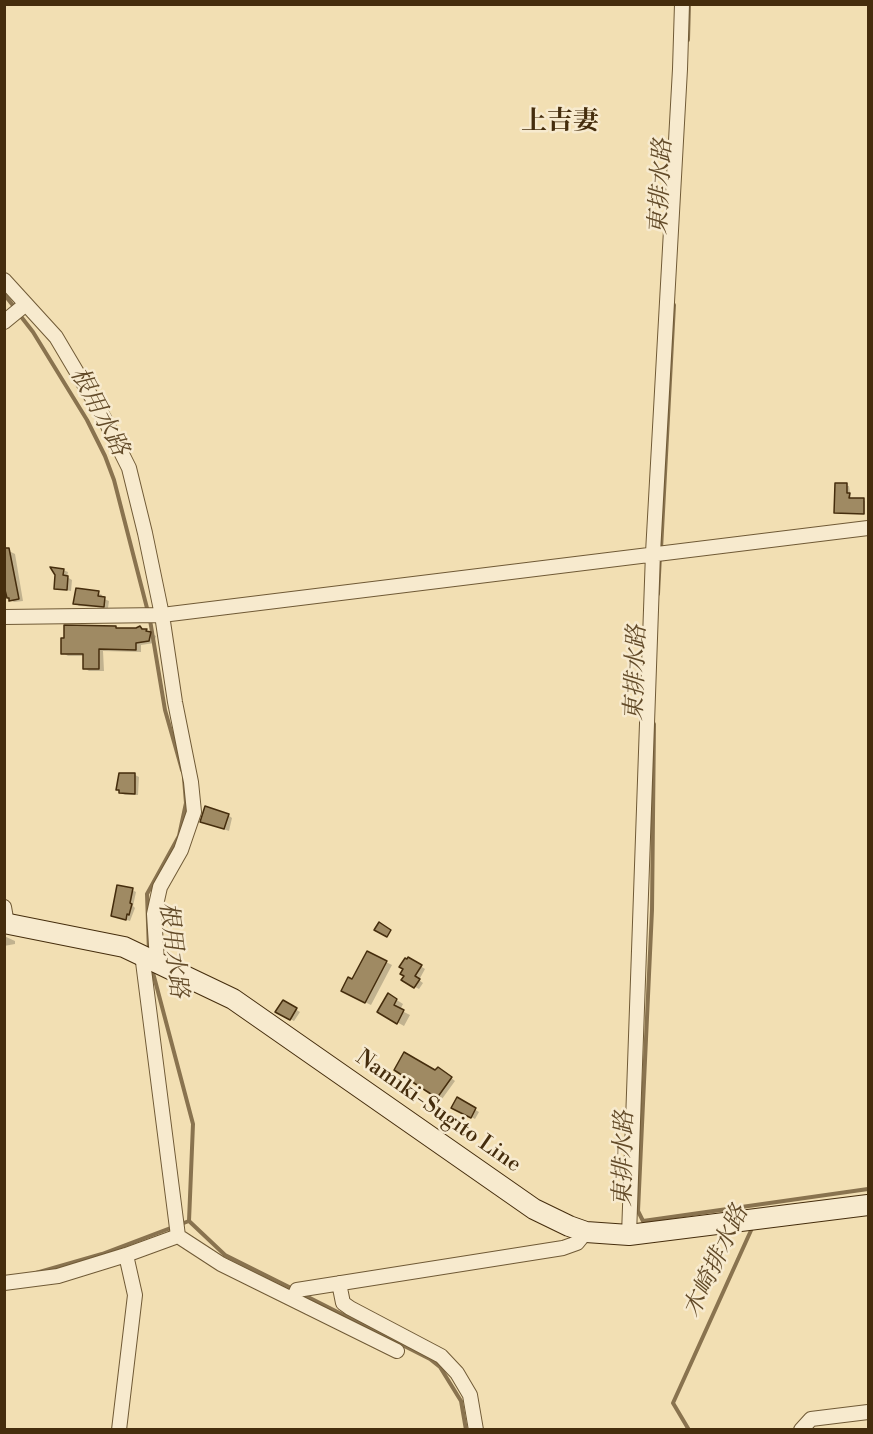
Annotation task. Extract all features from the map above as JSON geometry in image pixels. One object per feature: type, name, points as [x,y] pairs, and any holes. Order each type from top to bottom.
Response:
[{"type":"main road","name":"Namiki-Sugito Line","points":[[5,918],[124,947],[233,999],[534,1209],[586,1232],[629,1235],[868,1205]]},
{"type":"street","points":[[629,1235],[652,553],[682,4]]},
{"type":"street","points":[[4,280],[56,337],[104,418],[129,468],[162,615],[175,702],[191,782],[194,812],[182,850],[160,887],[149,957],[177,1236]]},
{"type":"street","points":[[4,322],[26,304]]},
{"type":"street","points":[[4,617],[162,615],[868,528]]},
{"type":"street","points":[[295,1294],[339,1283],[563,1248],[577,1243],[586,1232]]},
{"type":"street","points":[[7,1281],[58,1276],[177,1236]]},
{"type":"street","points":[[177,1236],[221,1264],[295,1294],[397,1351]]},
{"type":"street","points":[[119,1430],[135,1295],[126,1255]]},
{"type":"street","points":[[339,1283],[343,1304],[441,1356],[457,1373],[470,1395],[476,1430]]},
{"type":"street","points":[[801,1430],[811,1419],[868,1412]]},
{"type":"building","points":[[835,483],[847,483],[849,498],[864,498],[864,514],[834,513]]},
{"type":"building","points":[[4,548],[9,548],[19,599],[9,601],[4,586]]},
{"type":"building","points":[[50,567],[64,569],[63,575],[68,576],[67,590],[54,589],[55,575]]},
{"type":"building","points":[[76,588],[99,591],[98,596],[105,597],[104,607],[73,604]]},
{"type":"building","points":[[64,625],[116,626],[116,628],[140,626],[151,632],[149,641],[136,643],[136,650],[99,649],[99,669],[83,669],[83,654],[61,654]]},
{"type":"building","points":[[119,773],[135,773],[135,794],[119,793],[119,790],[116,790]]},
{"type":"building","points":[[205,806],[229,814],[224,829],[200,822]]},
{"type":"building","points":[[117,885],[133,888],[130,903],[132,904],[126,920],[111,916]]},
{"type":"building","points":[[379,922],[391,930],[387,937],[374,930]]},
{"type":"building","points":[[367,951],[387,961],[365,1003],[341,991],[348,977],[352,979]]},
{"type":"building","points":[[408,957],[422,965],[415,976],[420,979],[414,988],[401,980],[404,976],[400,974],[403,969],[399,967]]},
{"type":"building","points":[[388,993],[397,999],[394,1005],[404,1010],[397,1024],[377,1012]]},
{"type":"building","points":[[283,1000],[297,1008],[290,1020],[275,1012]]},
{"type":"building","points":[[404,1052],[435,1070],[438,1067],[452,1077],[437,1098],[394,1070]]},
{"type":"building","points":[[457,1097],[476,1108],[471,1118],[451,1108]]},
{"type":"waterway","name":"東排水路","points":[[688,40],[689,4]]},
{"type":"waterway","name":"根用水路","points":[[4,294],[15,308]]},
{"type":"waterway","name":"東排水路","points":[[661,549],[674,305]]},
{"type":"waterway","name":"根用水路","points":[[19,314],[33,332],[87,420],[105,456],[114,480],[148,612]]},
{"type":"waterway","name":"東排水路","points":[[658,594],[660,556]]},
{"type":"waterway","name":"根用水路","points":[[150,620],[165,710],[182,770]]},
{"type":"waterway","name":"東排水路","points":[[654,724],[652,910],[638,1211],[643,1221],[868,1189]]},
{"type":"waterway","name":"根用水路","points":[[149,953],[147,894],[179,836],[186,803],[184,778]]},
{"type":"waterway","name":"根用水路","points":[[152,969],[193,1124],[189,1221],[225,1255],[295,1290]]},
{"type":"waterway","points":[[36,1273],[102,1254],[189,1221]]},
{"type":"waterway","name":"木崎排水路","points":[[689,1430],[673,1403],[753,1226]]},
{"type":"waterway","name":"根用水路","points":[[302,1294],[430,1359],[440,1367],[461,1401],[466,1430]]},
{"type":"district","name":"上吉妻","points":[[560,123]]}]
